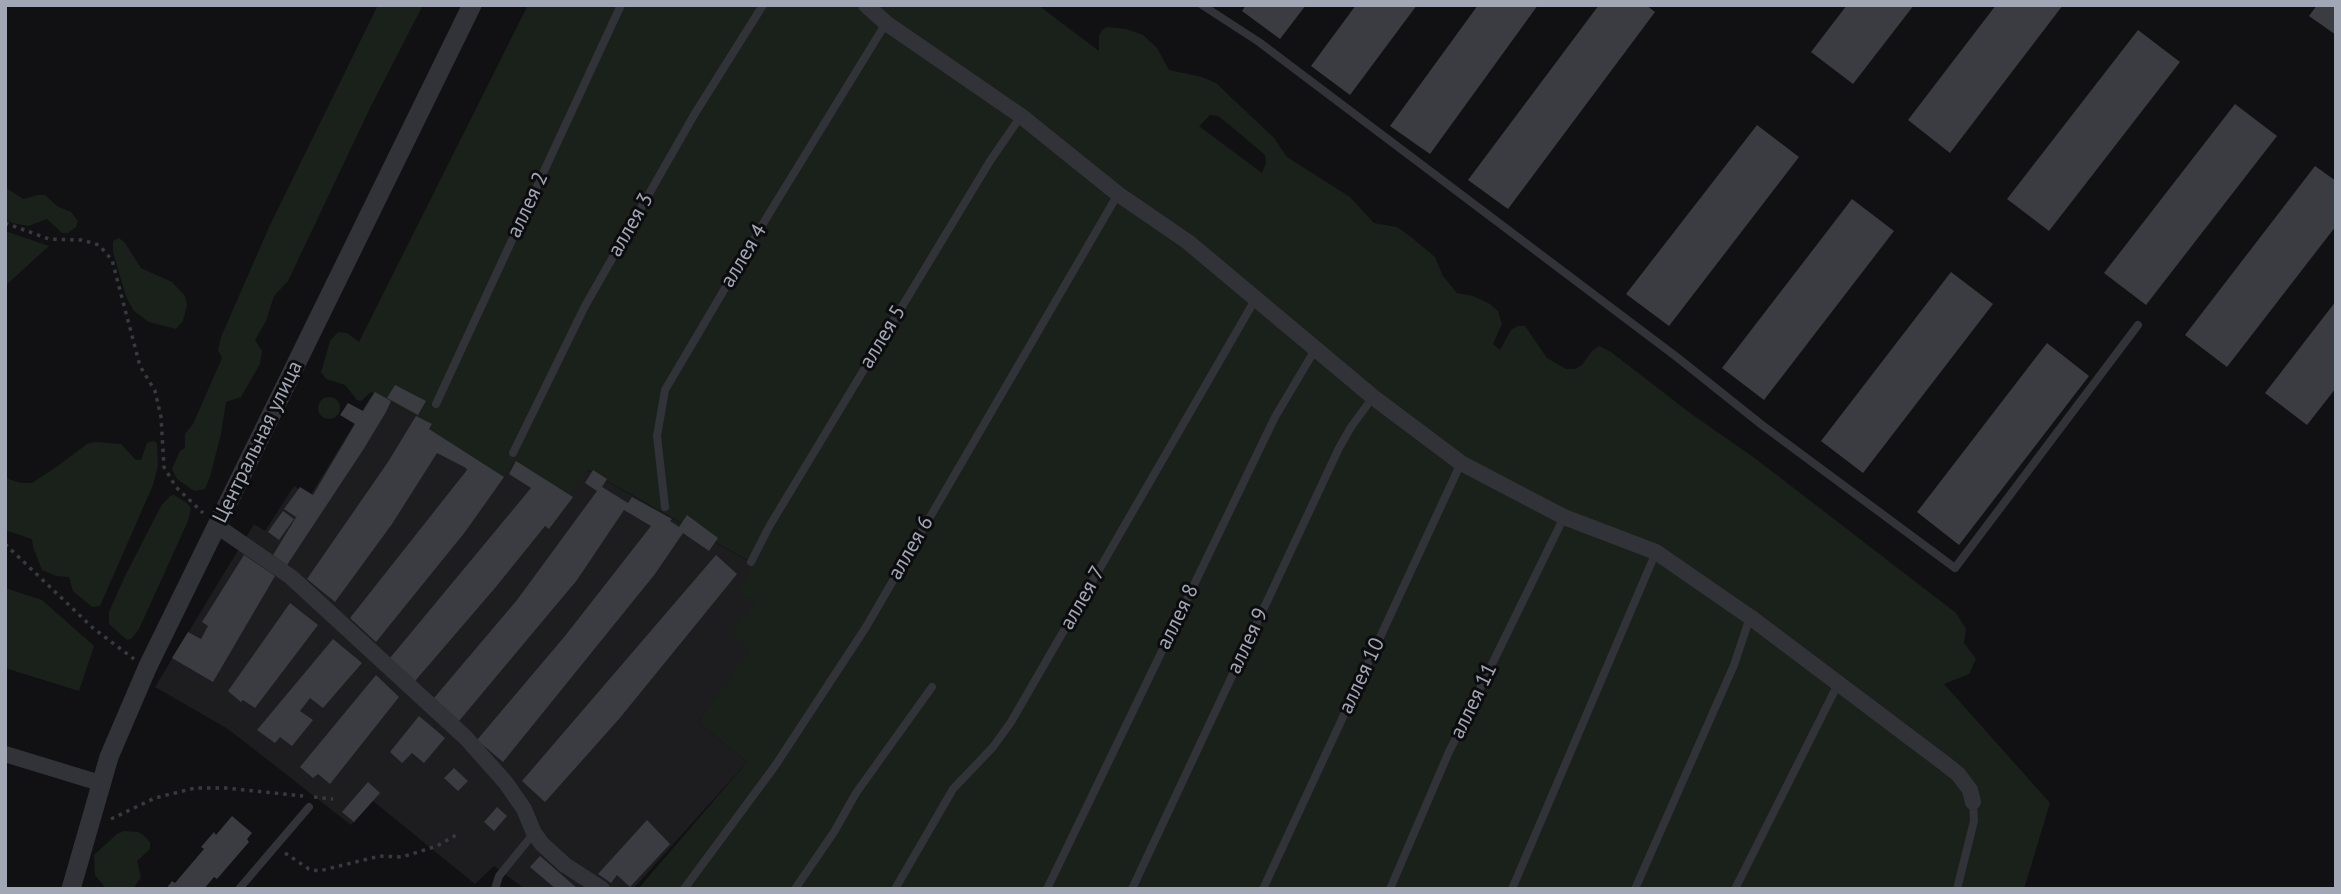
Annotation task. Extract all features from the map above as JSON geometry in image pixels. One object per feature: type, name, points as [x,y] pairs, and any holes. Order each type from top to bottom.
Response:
[{"type":"street","name":"Центральная улица","points":[[71,889],[109,757],[148,667],[472,5]]},
{"type":"street","points":[[866,5],[886,23],[1021,116],[1118,194],[1188,242],[1373,397],[1461,463],[1564,517],[1656,552],[1750,617],[1958,774],[1970,790],[1973,802]]},
{"type":"street","points":[[217,526],[291,577],[466,738],[506,783],[530,819],[534,833],[542,844],[557,858],[603,889]]},
{"type":"street","points":[[5,754],[100,783]]},
{"type":"lane","name":"аллея 2","points":[[436,404],[621,5]]},
{"type":"lane","name":"аллея 3","points":[[513,453],[529,416],[592,294],[694,114],[763,5]]},
{"type":"lane","points":[[1202,5],[1259,42],[1678,358],[1762,425],[1955,568],[2138,326]]},
{"type":"lane","name":"аллея 4","points":[[665,506],[657,436],[665,390],[886,23]]},
{"type":"lane","name":"аллея 5","points":[[751,562],[770,525],[990,162],[1021,116]]},
{"type":"lane","name":"аллея 6","points":[[684,889],[775,766],[866,627],[1118,194]]},
{"type":"lane","name":"аллея 7","points":[[895,889],[953,789],[993,747],[1011,722],[1256,298]]},
{"type":"lane","name":"аллея 8","points":[[1047,889],[1275,417],[1316,348]]},
{"type":"lane","name":"аллея 9","points":[[1132,889],[1339,448],[1351,426],[1373,397]]},
{"type":"lane","name":"аллея 10","points":[[1263,889],[1461,463]]},
{"type":"lane","name":"аллея 11","points":[[1390,889],[1448,754],[1564,517]]},
{"type":"lane","points":[[1512,889],[1656,552]]},
{"type":"lane","points":[[1636,889],[1734,664],[1750,617]]},
{"type":"lane","points":[[1735,889],[1838,684]]},
{"type":"lane","points":[[796,889],[856,793],[932,687]]},
{"type":"lane","points":[[1957,889],[1971,834],[1973,802]]},
{"type":"lane","points":[[239,889],[309,807]]},
{"type":"lane","points":[[495,889],[499,876],[534,833]]},
{"type":"path","points":[[5,223],[49,239],[82,240],[99,246],[112,260],[140,366],[155,391],[161,417],[164,467],[176,487],[217,526]]},
{"type":"path","points":[[5,544],[93,628],[148,667]]},
{"type":"path","points":[[86,830],[155,798],[195,788],[226,788],[333,799]]},
{"type":"path","points":[[275,846],[309,869],[319,871],[380,856],[402,857],[437,846],[458,834]]},
{"type":"shaded area","points":[[378,5],[423,5],[371,106],[288,281],[274,296],[266,321],[255,340],[262,351],[260,364],[241,397],[226,402],[210,477],[205,489],[194,491],[177,479],[172,469],[180,451],[185,448],[185,434],[193,424],[222,358],[218,350],[221,337],[270,225]]},
{"type":"shaded area","points":[[528,5],[1038,5],[1099,51],[1099,36],[1102,30],[1107,27],[1126,29],[1143,35],[1157,48],[1169,70],[1216,83],[1274,138],[1287,157],[1350,197],[1374,223],[1397,227],[1411,237],[1435,257],[1443,276],[1457,293],[1473,296],[1498,311],[1502,324],[1493,344],[1500,350],[1511,330],[1525,326],[1547,358],[1566,369],[1575,369],[1582,365],[1599,346],[1611,352],[1690,413],[1756,459],[1956,613],[1966,629],[1964,643],[1976,659],[1969,674],[1944,684],[2050,803],[2024,889],[638,889],[747,762],[698,722],[750,649],[730,633],[755,604],[739,591],[754,564],[588,470],[567,497],[513,463],[504,478],[428,432],[432,425],[371,392],[361,401],[357,400],[345,385],[326,379],[321,372],[330,341],[338,332],[347,333],[359,342]],"holes":[[[1210,115],[1218,116],[1265,155],[1266,163],[1262,173],[1199,126]]]},
{"type":"shaded area","points":[[5,187],[23,199],[45,195],[57,206],[71,212],[78,221],[76,227],[68,233],[62,233],[47,219],[28,226],[12,223],[5,219]]},
{"type":"shaded area","points":[[5,231],[49,246],[5,286]]},
{"type":"shaded area","points":[[119,238],[141,268],[172,282],[185,296],[187,305],[183,321],[176,329],[149,322],[134,311],[126,297],[113,252],[113,241]]},
{"type":"shaded area","points":[[373,393],[432,425],[428,432],[504,478],[513,463],[587,470],[755,565],[751,649],[698,722],[747,762],[633,889],[525,889],[494,866],[475,884],[373,801],[351,825],[228,729],[155,687],[254,524],[265,531],[294,486],[310,496]]},
{"type":"shaded area","points":[[329,397],[337,400],[340,408],[337,416],[329,419],[321,416],[318,408],[321,400]]},
{"type":"shaded area","points":[[95,442],[121,444],[136,460],[141,460],[147,443],[157,443],[158,466],[153,485],[100,606],[92,607],[73,591],[69,577],[56,576],[42,570],[32,539],[5,530],[5,478],[32,483],[87,444]]},
{"type":"shaded area","points":[[174,495],[191,508],[188,521],[139,629],[127,640],[109,624],[109,612],[161,506]]},
{"type":"shaded area","points":[[5,588],[42,600],[94,646],[79,691],[5,668]]},
{"type":"shaded area","points":[[124,831],[142,834],[150,842],[150,849],[137,861],[141,877],[135,886],[131,889],[106,889],[95,875],[94,855]]},
{"type":"building","points":[[1246,5],[1306,5],[1280,39],[1242,11]]},
{"type":"building","points":[[1356,5],[1417,5],[1350,95],[1311,66]]},
{"type":"building","points":[[1478,5],[1538,5],[1430,154],[1390,126]]},
{"type":"building","points":[[1599,5],[1646,5],[1655,12],[1508,209],[1468,180]]},
{"type":"building","points":[[1847,5],[1914,5],[1853,84],[1811,52]]},
{"type":"building","points":[[1996,5],[2063,5],[1950,153],[1908,120]]},
{"type":"building","points":[[2317,5],[2336,5],[2336,35],[2309,16]]},
{"type":"building","points":[[2138,30],[2180,62],[2049,231],[2007,199]]},
{"type":"building","points":[[2235,104],[2277,136],[2146,305],[2104,273]]},
{"type":"building","points":[[1757,125],[1799,157],[1669,326],[1626,294]]},
{"type":"building","points":[[2315,166],[2336,181],[2336,226],[2227,367],[2185,335]]},
{"type":"building","points":[[1852,199],[1894,231],[1764,400],[1722,368]]},
{"type":"building","points":[[1951,272],[1993,304],[1863,473],[1821,441]]},
{"type":"building","points":[[2336,301],[2336,388],[2307,425],[2265,393]]},
{"type":"building","points":[[2047,343],[2089,376],[1959,545],[1917,512]]},
{"type":"building","points":[[395,385],[426,401],[418,415],[387,398]]},
{"type":"building","points":[[375,392],[391,401],[386,412],[287,565],[273,555],[298,514],[296,517],[284,509],[300,487],[313,495],[355,424],[340,415],[348,403],[363,411]]},
{"type":"building","points":[[416,416],[432,424],[429,429],[504,477],[465,532],[376,642],[350,618],[466,468],[437,453],[392,524],[335,602],[307,579],[388,462]]},
{"type":"building","points":[[516,461],[573,497],[549,529],[545,526],[415,681],[390,658],[531,488],[509,474]]},
{"type":"building","points":[[593,470],[607,479],[602,487],[628,503],[632,497],[672,519],[670,521],[679,527],[687,515],[718,538],[709,551],[683,533],[655,574],[503,762],[477,740],[565,636],[651,526],[624,510],[577,580],[459,721],[434,698],[517,600],[597,491],[585,483]]},
{"type":"building","points":[[283,511],[294,519],[279,540],[268,532]]},
{"type":"building","points":[[244,555],[275,576],[213,682],[172,658],[188,632],[201,639],[208,626],[202,622]]},
{"type":"building","points":[[716,555],[737,574],[619,719],[545,802],[522,781]]},
{"type":"building","points":[[290,603],[318,625],[255,708],[243,700],[241,702],[228,691]]},
{"type":"building","points":[[333,639],[362,663],[323,708],[310,698],[300,711],[313,720],[292,746],[280,737],[275,743],[257,730]]},
{"type":"building","points":[[376,675],[399,697],[330,784],[318,774],[313,778],[300,767]]},
{"type":"building","points":[[419,716],[445,738],[424,763],[412,753],[402,763],[390,752]]},
{"type":"building","points":[[454,768],[468,781],[458,791],[444,778]]},
{"type":"building","points":[[368,782],[380,793],[354,822],[342,812]]},
{"type":"building","points":[[497,807],[507,816],[494,831],[484,822]]},
{"type":"building","points":[[232,816],[252,833],[247,839],[249,842],[217,879],[214,877],[204,889],[166,889],[172,881],[175,883],[204,849],[201,847],[214,832],[216,835]]},
{"type":"building","points":[[647,820],[670,844],[630,887],[617,875],[611,883],[598,874]]},
{"type":"building","points":[[540,856],[578,889],[556,889],[530,867]]}]
